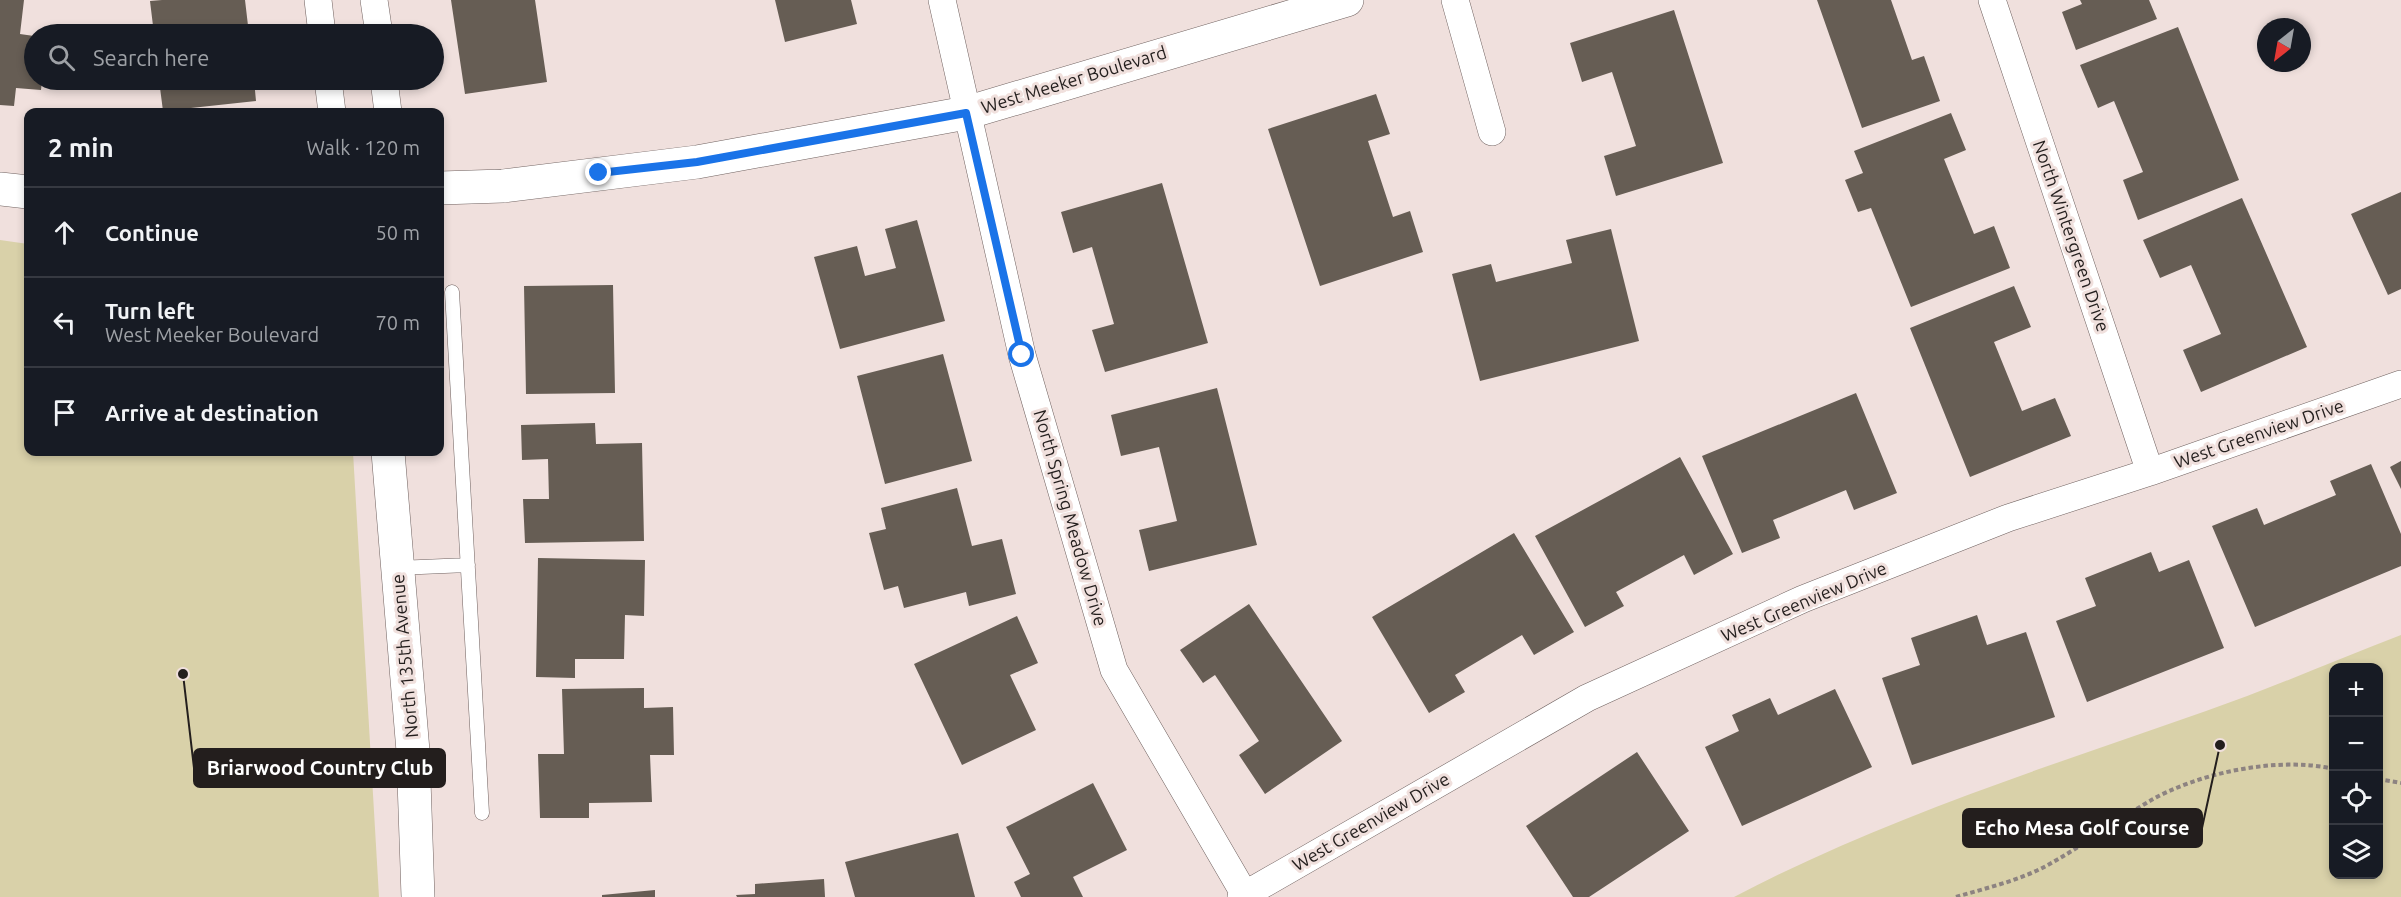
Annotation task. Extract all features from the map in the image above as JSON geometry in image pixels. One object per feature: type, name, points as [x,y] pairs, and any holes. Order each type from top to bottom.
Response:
[{"type":"street","points":[[318,0],[321,24]]},
{"type":"street","points":[[374,0],[378,24]]},
{"type":"street","name":"North Spring Meadow Drive","points":[[942,0],[1022,355],[1114,670],[1243,896]]},
{"type":"street","name":"West Meeker Boulevard","points":[[444,188],[503,186],[697,162],[966,113],[1347,0]]},
{"type":"street","points":[[1455,0],[1492,132]]},
{"type":"street","name":"North Wintergreen Drive","points":[[1992,0],[2150,472]]},
{"type":"street","points":[[329,90],[332,108]]},
{"type":"street","points":[[385,90],[388,108]]},
{"type":"street","points":[[0,189],[24,192]]},
{"type":"street","name":"West Greenview Drive","points":[[1243,896],[1587,698],[1803,599],[2008,518],[2150,472],[2401,384]]},
{"type":"street","name":"North 135th Avenue","points":[[388,456],[413,751],[418,897]]},
{"type":"lane","points":[[452,292],[482,813]]},
{"type":"lane","points":[[397,568],[468,565]]},
{"type":"path","points":[[1956,897],[2022,878],[2048,865],[2150,801],[2183,786],[2223,773],[2264,766],[2329,769]]},
{"type":"path","points":[[2383,780],[2401,783]]},
{"type":"shaded area","points":[[0,240],[24,243],[24,456],[353,456],[379,897],[0,897]]},
{"type":"shaded area","points":[[2401,635],[2401,897],[1734,897],[1849,842],[1907,818],[2231,702],[2329,664],[2329,879],[2383,879],[2383,663],[2330,663]]},
{"type":"building","points":[[0,0],[24,0],[20,34],[24,35],[24,89],[16,88],[14,106],[0,105]]},
{"type":"building","points":[[245,0],[248,24],[153,24],[150,1]]},
{"type":"building","points":[[451,0],[535,0],[547,82],[465,94]]},
{"type":"building","points":[[775,0],[851,0],[857,24],[785,42]]},
{"type":"building","points":[[1817,0],[1891,0],[1912,60],[1924,56],[1940,101],[1862,128]]},
{"type":"building","points":[[2080,0],[2149,0],[2157,19],[2076,50],[2062,12],[2082,4]]},
{"type":"building","points":[[1674,10],[1723,163],[1616,196],[1604,156],[1636,146],[1612,72],[1582,82],[1570,43]]},
{"type":"building","points":[[2178,27],[2239,180],[2138,220],[2123,180],[2143,172],[2114,101],[2098,108],[2080,65]]},
{"type":"building","points":[[160,90],[255,90],[256,101],[191,108],[163,108]]},
{"type":"building","points":[[1376,94],[1390,134],[1368,141],[1393,217],[1410,211],[1423,252],[1320,286],[1268,129]]},
{"type":"building","points":[[1951,113],[1966,150],[1944,159],[1974,234],[1994,226],[2010,268],[1911,307],[1871,208],[1858,212],[1845,180],[1863,173],[1854,151]]},
{"type":"building","points":[[1162,183],[1208,343],[1105,372],[1092,330],[1114,324],[1092,247],[1073,253],[1061,212]]},
{"type":"building","points":[[2401,192],[2401,289],[2388,295],[2351,214]]},
{"type":"building","points":[[2242,198],[2307,347],[2201,392],[2183,350],[2221,334],[2191,265],[2160,278],[2143,240]]},
{"type":"building","points":[[917,220],[945,321],[840,349],[814,257],[857,246],[865,276],[896,268],[885,229]]},
{"type":"building","points":[[1611,229],[1639,341],[1480,381],[1452,274],[1491,264],[1496,282],[1572,263],[1566,240]]},
{"type":"building","points":[[613,285],[615,393],[526,394],[524,286]]},
{"type":"building","points":[[2014,286],[2031,327],[1994,342],[2022,411],[2055,398],[2071,436],[1970,477],[1910,328]]},
{"type":"building","points":[[943,354],[972,461],[885,484],[857,376]]},
{"type":"building","points":[[1217,388],[1257,545],[1149,571],[1139,530],[1177,521],[1159,447],[1121,456],[1111,415]]},
{"type":"building","points":[[1856,393],[1897,493],[1854,510],[1846,490],[1773,520],[1780,538],[1742,553],[1702,456]]},
{"type":"building","points":[[595,423],[596,444],[642,443],[644,541],[525,543],[523,499],[549,499],[548,459],[522,460],[521,425]]},
{"type":"building","points":[[1680,457],[1733,554],[1694,575],[1684,555],[1616,592],[1624,606],[1585,627],[1535,536]]},
{"type":"building","points":[[2401,461],[2401,489],[2390,467]]},
{"type":"building","points":[[2371,464],[2401,534],[2401,566],[2255,627],[2212,526],[2257,508],[2264,525],[2336,495],[2330,481]]},
{"type":"building","points":[[957,488],[972,546],[1002,539],[1016,594],[969,606],[966,592],[904,608],[898,586],[884,590],[869,533],[886,529],[881,508]]},
{"type":"building","points":[[1514,533],[1574,632],[1534,655],[1522,635],[1455,675],[1465,692],[1429,713],[1372,617]]},
{"type":"building","points":[[2151,552],[2159,572],[2189,560],[2224,648],[2087,702],[2056,621],[2096,606],[2085,578]]},
{"type":"building","points":[[538,558],[645,560],[644,616],[625,615],[624,659],[575,659],[575,678],[536,677]]},
{"type":"building","points":[[1249,604],[1342,741],[1265,794],[1239,755],[1259,741],[1215,675],[1203,683],[1180,650]]},
{"type":"building","points":[[1977,615],[1987,645],[2026,632],[2055,717],[1912,765],[1882,678],[1920,665],[1911,638]]},
{"type":"building","points":[[1017,616],[1038,663],[1010,675],[1036,730],[962,765],[914,664]]},
{"type":"building","points":[[644,688],[644,708],[673,707],[674,755],[650,755],[652,802],[589,803],[589,818],[540,818],[538,754],[564,754],[562,689]]},
{"type":"building","points":[[1835,689],[1872,767],[1742,826],[1705,747],[1739,731],[1732,715],[1770,698],[1778,715]]},
{"type":"building","points":[[1637,752],[1689,831],[1589,897],[1573,897],[1526,826]]},
{"type":"building","points":[[1093,783],[1127,850],[1073,877],[1083,897],[1021,897],[1014,882],[1030,874],[1006,827]]},
{"type":"building","points":[[958,833],[975,897],[855,897],[845,862]]},
{"type":"building","points":[[824,879],[825,897],[737,897],[736,895],[755,894],[755,884]]},
{"type":"building","points":[[655,890],[655,897],[602,897],[602,895]]},
{"type":"place","name":"Briarwood Country Club","points":[[183,674]]},
{"type":"place","name":"Echo Mesa Golf Course","points":[[2220,745]]},
{"type":"route","points":[[599,173],[697,162],[966,113],[1022,355]]}]
